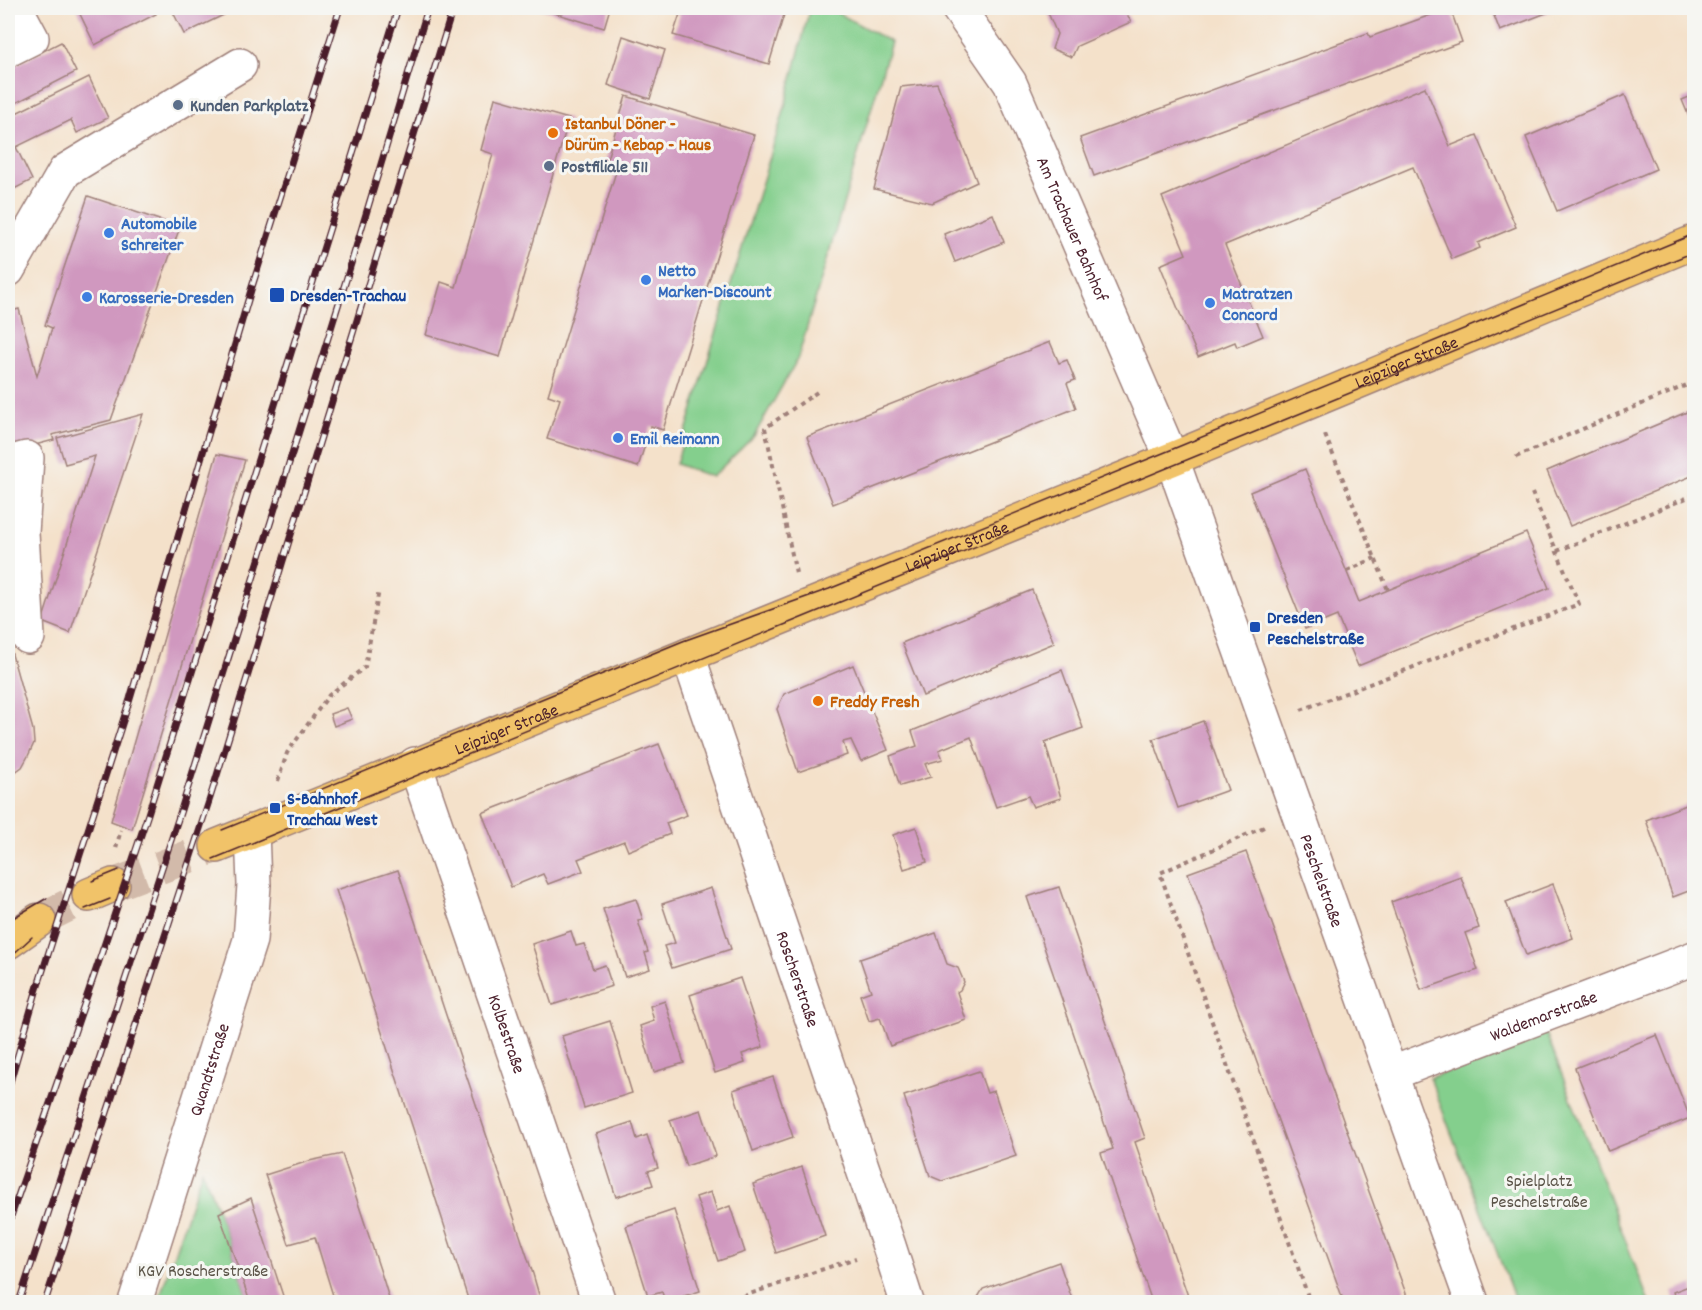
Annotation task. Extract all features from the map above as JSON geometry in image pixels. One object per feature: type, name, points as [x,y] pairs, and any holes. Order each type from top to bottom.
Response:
[{"type":"main road","name":"Leipziger Straße","points":[[217,846],[1172,459],[1695,242]]},
{"type":"main road","points":[[8,942],[39,920]]},
{"type":"street","points":[[8,50],[32,38],[16,8]]},
{"type":"street","name":"Am Trachauer Bahnhof","points":[[958,8],[1010,83],[1172,459]]},
{"type":"street","points":[[8,270],[65,171],[240,65]]},
{"type":"street","points":[[8,463],[27,458],[21,533],[28,637]]},
{"type":"street","name":"Peschelstraße","points":[[1172,459],[1472,1302]]},
{"type":"street","name":"Roscherstraße","points":[[688,655],[907,1302]]},
{"type":"street","name":"Kolbestraße","points":[[415,764],[599,1302]]},
{"type":"street","name":"Quandtstraße","points":[[135,1302],[250,940],[254,885],[252,831]]},
{"type":"street","name":"Waldemarstraße","points":[[1390,1074],[1695,958]]},
{"type":"path","points":[[1516,457],[1695,382]]},
{"type":"path","points":[[806,607],[789,548],[765,429],[820,390]]},
{"type":"path","points":[[1311,402],[1388,590]]},
{"type":"path","points":[[1266,724],[1580,604],[1532,493]]},
{"type":"path","points":[[1557,552],[1695,495]]},
{"type":"path","points":[[1347,571],[1375,558]]},
{"type":"path","points":[[283,818],[273,795],[287,753],[329,695],[365,667],[379,590]]},
{"type":"path","points":[[1298,813],[1160,873],[1310,1302]]},
{"type":"path","points":[[726,1302],[889,1246]]},
{"type":"green space","points":[[810,8],[829,8],[891,42],[798,358],[754,436],[712,477],[676,464],[783,114]]},
{"type":"green space","name":"Spielplatz Peschelstraße","points":[[1546,1033],[1649,1302],[1516,1302],[1430,1078]]},
{"type":"green space","name":"KGV Roscherstraße","points":[[202,1170],[219,1213],[250,1302],[158,1302]]},
{"type":"building","points":[[77,8],[153,8],[156,14],[95,45]]},
{"type":"building","points":[[171,8],[238,8],[184,34]]},
{"type":"building","points":[[538,8],[610,8],[604,28]]},
{"type":"building","points":[[661,8],[786,8],[769,64],[673,35],[680,14]]},
{"type":"building","points":[[1046,8],[1124,8],[1131,22],[1077,46],[1072,57],[1052,49],[1057,34]]},
{"type":"building","points":[[1450,8],[1462,42],[1094,176],[1080,138],[1368,33],[1370,37]]},
{"type":"building","points":[[1491,8],[1559,8],[1500,31]]},
{"type":"building","points":[[623,36],[665,50],[650,99],[608,85]]},
{"type":"building","points":[[61,42],[76,72],[8,107],[8,69]]},
{"type":"building","points":[[89,77],[108,118],[77,133],[71,120],[16,147],[32,180],[8,192],[8,117]]},
{"type":"building","points":[[937,83],[977,182],[932,203],[874,189],[901,87]]},
{"type":"building","points":[[1425,87],[1450,146],[1477,135],[1516,227],[1478,243],[1480,248],[1452,259],[1413,167],[1225,245],[1263,336],[1237,347],[1235,342],[1198,357],[1160,265],[1186,254],[1162,197]]},
{"type":"building","points":[[1625,95],[1656,169],[1557,211],[1526,137]]},
{"type":"building","points":[[1694,95],[1694,129],[1682,100]]},
{"type":"building","name":"Netto Marken-Discount","points":[[626,96],[754,135],[663,430],[651,426],[638,467],[547,439],[560,399],[548,395],[618,165],[606,162]]},
{"type":"building","points":[[495,98],[569,119],[500,357],[426,335],[441,282],[456,287],[493,154],[481,150]]},
{"type":"building","points":[[88,196],[180,227],[111,420],[52,435],[54,440],[8,452],[8,312],[19,309],[37,376],[52,328],[45,325]]},
{"type":"building","points":[[993,214],[1004,242],[955,262],[944,234]]},
{"type":"building","points":[[1050,342],[1059,363],[1067,360],[1075,380],[1067,383],[1076,408],[833,504],[807,437]]},
{"type":"building","points":[[1694,409],[1694,475],[1570,526],[1547,471]]},
{"type":"building","points":[[143,414],[70,633],[42,622],[95,456],[65,464],[57,438]]},
{"type":"building","points":[[217,454],[245,460],[132,829],[111,821]]},
{"type":"building","points":[[1305,469],[1359,602],[1526,533],[1549,588],[1358,666],[1337,616],[1305,629],[1250,492]]},
{"type":"building","points":[[1032,590],[1054,643],[923,696],[902,643]]},
{"type":"building","points":[[8,640],[33,730],[34,743],[22,767],[8,777]]},
{"type":"building","points":[[853,665],[888,750],[861,761],[851,740],[843,742],[847,755],[798,772],[777,709],[784,694]]},
{"type":"building","points":[[1062,670],[1083,728],[1045,742],[1061,798],[1033,807],[1028,796],[996,807],[971,737],[939,750],[943,759],[925,764],[931,777],[900,786],[890,756],[917,746],[912,731]]},
{"type":"building","points":[[347,708],[352,719],[334,726],[330,714]]},
{"type":"building","points":[[1203,721],[1228,790],[1178,808],[1153,739]]},
{"type":"building","points":[[659,744],[687,815],[666,823],[670,834],[628,851],[624,841],[578,859],[583,871],[548,884],[543,874],[511,887],[482,813]]},
{"type":"building","points":[[1694,802],[1694,889],[1673,897],[1646,820]]},
{"type":"building","points":[[916,827],[927,862],[904,869],[893,835]]},
{"type":"building","points":[[1246,852],[1409,1302],[1344,1302],[1188,873]]},
{"type":"building","points":[[398,870],[541,1302],[469,1302],[336,890]]},
{"type":"building","points":[[1461,877],[1479,928],[1465,933],[1478,970],[1421,990],[1391,902]]},
{"type":"building","points":[[1553,884],[1573,938],[1526,955],[1506,902]]},
{"type":"building","points":[[1059,887],[1145,1138],[1135,1142],[1190,1302],[1152,1302],[1101,1153],[1113,1149],[1027,897]]},
{"type":"building","points":[[711,888],[731,949],[672,968],[664,946],[675,943],[662,904]]},
{"type":"building","points":[[636,899],[643,920],[638,921],[648,952],[645,953],[650,969],[625,977],[603,909]]},
{"type":"building","points":[[571,931],[576,946],[584,944],[593,969],[605,965],[612,986],[552,1005],[532,944]]},
{"type":"building","points":[[936,933],[947,964],[958,968],[964,982],[957,992],[966,1020],[890,1046],[880,1018],[869,1021],[860,995],[871,991],[860,959]]},
{"type":"building","points":[[740,978],[763,1047],[742,1054],[745,1063],[715,1073],[690,995]]},
{"type":"building","points":[[665,1001],[684,1063],[654,1072],[640,1026],[654,1021],[650,1006]]},
{"type":"building","points":[[610,1021],[632,1093],[584,1108],[562,1036]]},
{"type":"building","points":[[1657,1035],[1690,1118],[1608,1151],[1575,1068]]},
{"type":"building","points":[[979,1071],[987,1093],[994,1091],[1016,1156],[942,1181],[930,1176],[904,1096]]},
{"type":"building","points":[[773,1077],[793,1137],[753,1151],[733,1090]]},
{"type":"building","points":[[701,1110],[716,1156],[686,1166],[670,1120]]},
{"type":"building","points":[[632,1122],[637,1139],[647,1135],[658,1168],[648,1171],[653,1185],[616,1197],[596,1134]]},
{"type":"building","points":[[342,1154],[390,1302],[335,1302],[315,1237],[289,1244],[265,1175],[309,1161]]},
{"type":"building","points":[[802,1167],[825,1236],[776,1253],[753,1184]]},
{"type":"building","points":[[711,1192],[717,1211],[730,1206],[745,1252],[718,1261],[696,1197]]},
{"type":"building","points":[[251,1198],[285,1302],[250,1302],[219,1213]]},
{"type":"building","points":[[674,1210],[700,1291],[665,1302],[662,1292],[648,1296],[626,1226]]},
{"type":"building","points":[[1059,1262],[1073,1302],[975,1302],[983,1289]]},
{"type":"building","points":[[1694,1284],[1694,1302],[1676,1302],[1673,1292]]},
{"type":"tunnel","points":[[113,885],[217,846]]},
{"type":"tunnel","points":[[39,920],[89,895]]},
{"type":"tram line","points":[[222,830],[683,641],[829,589],[1694,234]]},
{"type":"tram line","points":[[213,859],[1694,252]]},
{"type":"tram line","points":[[92,881],[119,870]]},
{"type":"tram line","points":[[8,921],[47,898]]},
{"type":"tram line","points":[[85,909],[110,899]]},
{"type":"tram line","points":[[8,959],[32,937]]},
{"type":"railway","points":[[8,1089],[36,992],[130,699],[251,290],[340,8]]},
{"type":"railway","points":[[8,1225],[148,814],[398,8]]},
{"type":"railway","points":[[19,1302],[181,810],[428,8]]},
{"type":"railway","points":[[45,1302],[210,798],[453,8]]},
{"type":"place","name":"Kunden Parkplatz","points":[[178,105]]},
{"type":"place","name":"Istanbul Döner - Dürüm - Kebap - Haus","points":[[553,133]]},
{"type":"place","name":"Postfiliale 511","points":[[549,166]]},
{"type":"place","name":"Automobile Schreiter","points":[[109,233]]},
{"type":"place","name":"Netto Marken-Discount","points":[[646,280]]},
{"type":"place","name":"Dresden-Trachau","points":[[277,295]]},
{"type":"place","name":"Karosserie-Dresden","points":[[87,297]]},
{"type":"place","name":"Matratzen Concord","points":[[1210,303]]},
{"type":"place","name":"Emil Reimann","points":[[618,438]]},
{"type":"place","name":"Dresden Peschelstraße","points":[[1255,627]]},
{"type":"place","name":"Freddy Fresh","points":[[818,701]]},
{"type":"place","name":"S-Bahnhof Trachau West","points":[[275,808]]}]
